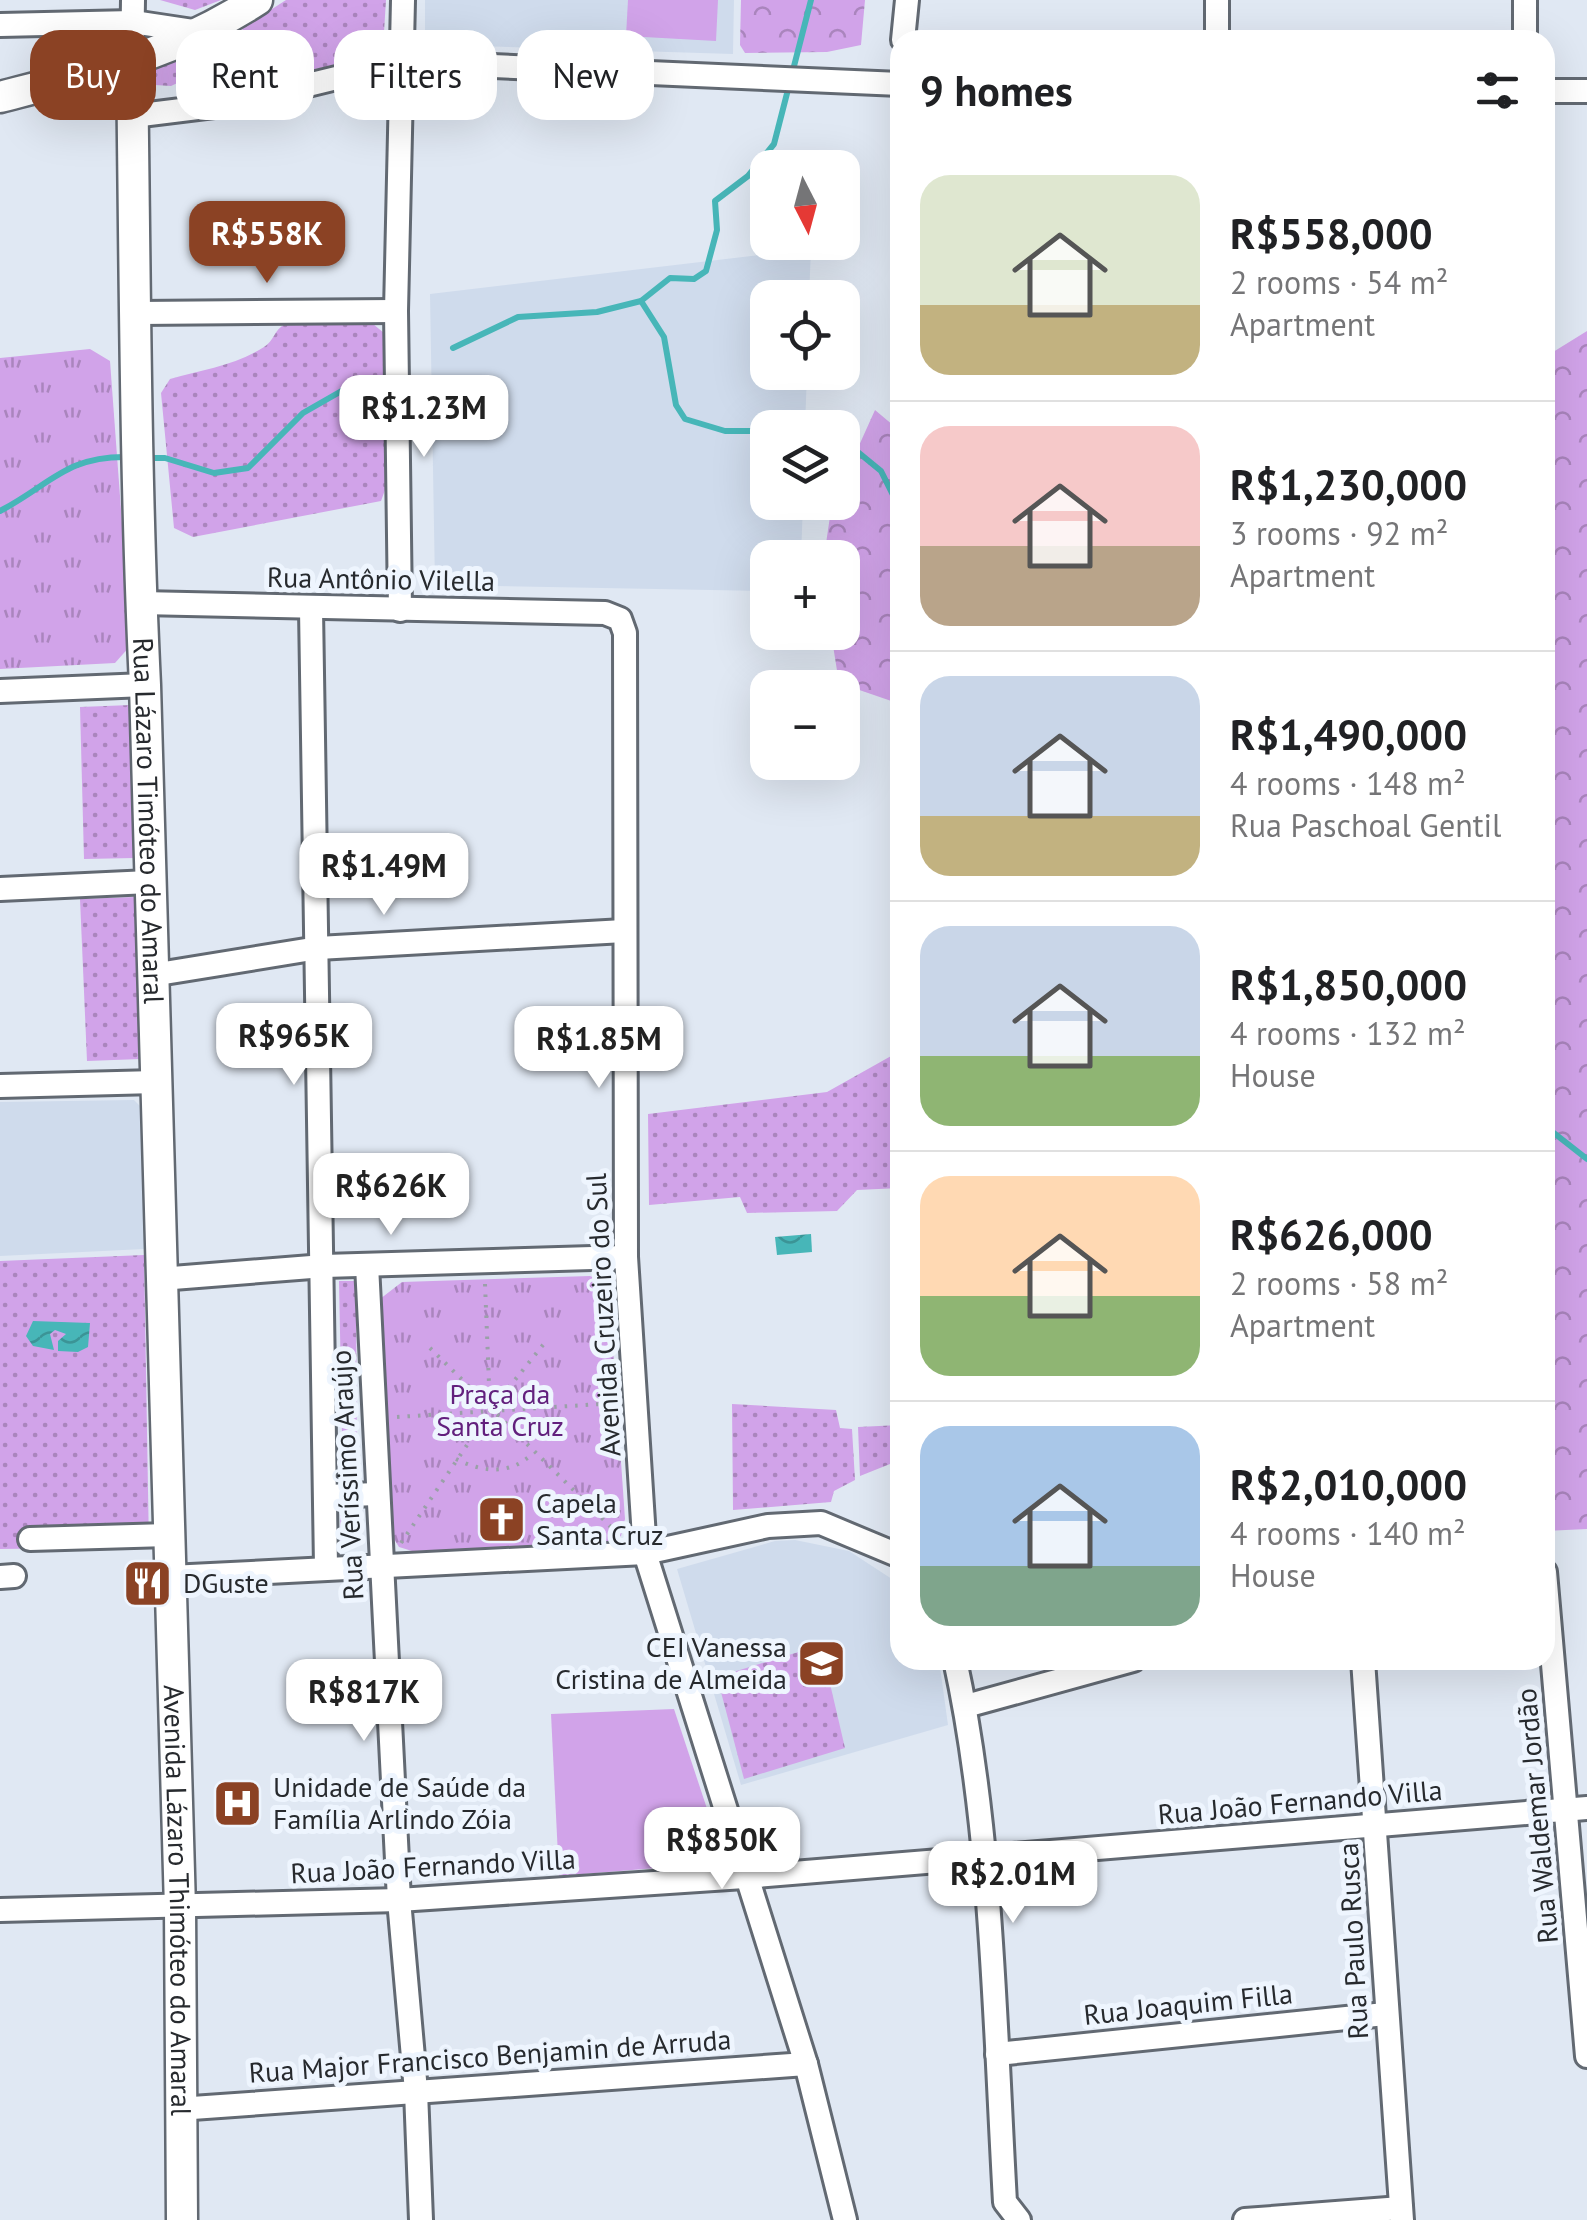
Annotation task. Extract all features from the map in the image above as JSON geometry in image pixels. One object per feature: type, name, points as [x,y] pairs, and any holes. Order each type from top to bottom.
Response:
[{"type":"main road","points":[[212,30],[257,0]]},
{"type":"main road","points":[[0,97],[30,89]]},
{"type":"main road","name":"Rua Lázaro Timóteo do Amaral","points":[[133,120],[138,313],[135,490],[145,686],[170,1578]]},
{"type":"main road","name":"Avenida Lázaro Thimóteo do Amaral","points":[[170,1578],[180,1908],[178,2109],[182,2220]]},
{"type":"street","points":[[403,0],[403,30]]},
{"type":"street","points":[[903,30],[906,0]]},
{"type":"street","points":[[1217,30],[1218,0]]},
{"type":"street","points":[[1525,0],[1525,30]]},
{"type":"street","points":[[0,25],[133,11],[193,30]]},
{"type":"street","points":[[497,67],[746,80],[890,79]]},
{"type":"street","points":[[1555,91],[1587,91]]},
{"type":"street","points":[[400,610],[396,311],[401,120]]},
{"type":"street","points":[[138,313],[396,311]]},
{"type":"street","name":"Rua Antônio Vilella","points":[[141,603],[605,613],[620,619]]},
{"type":"street","points":[[311,609],[326,1567]]},
{"type":"street","name":"Avenida Cruzeiro do Sul","points":[[620,619],[625,634],[626,1258],[646,1552],[744,1877],[806,2064],[845,2220]]},
{"type":"street","points":[[0,691],[145,686]]},
{"type":"street","points":[[0,889],[149,882]]},
{"type":"street","points":[[152,974],[318,948],[624,931]]},
{"type":"street","points":[[0,1086],[156,1082]]},
{"type":"street","points":[[160,1278],[324,1266],[626,1258]]},
{"type":"street","name":"Rua Veríssimo Araújo","points":[[366,1265],[399,1900],[416,2091],[421,2220]]},
{"type":"street","points":[[327,1496],[376,1494]]},
{"type":"street","points":[[170,1578],[646,1552],[768,1526],[821,1524],[890,1552]]},
{"type":"street","points":[[30,1538],[168,1535]]},
{"type":"street","name":"Rua Waldemar Jordão","points":[[1555,1646],[1577,1809],[1587,2056]]},
{"type":"street","points":[[957,1670],[966,1706],[1012,2211]]},
{"type":"street","points":[[966,1706],[1097,1670]]},
{"type":"street","name":"Rua Paulo Rusca","points":[[1364,1670],[1378,1826],[1386,2014],[1402,2214]]},
{"type":"street","name":"Rua João Fernando Villa","points":[[3,1915],[399,1900],[744,1877],[1577,1809]]},
{"type":"street","name":"Rua Joaquim Filla","points":[[997,2054],[1386,2014]]},
{"type":"street","name":"Rua Major Francisco Benjamin de Arruda","points":[[178,2109],[806,2064]]},
{"type":"street","points":[[1245,2220],[1402,2214]]},
{"type":"path","points":[[485,1279],[490,1411]]},
{"type":"path","points":[[399,1547],[490,1411],[547,1340]]},
{"type":"path","points":[[430,1348],[620,1536]]},
{"type":"path","points":[[384,1418],[616,1403]]},
{"type":"path","points":[[456,1459],[488,1471],[516,1465],[532,1453]]},
{"type":"shaded area","points":[[425,0],[734,0],[733,54],[654,52],[654,30],[517,30],[517,47],[497,47],[497,30],[425,30]]},
{"type":"shaded area","points":[[750,256],[750,260],[811,260],[810,280],[750,280],[750,390],[806,390],[806,410],[750,410],[750,520],[802,520],[802,540],[750,540],[750,591],[435,585],[430,294]]},
{"type":"shaded area","points":[[134,1100],[143,1109],[144,1249],[0,1256],[0,1102]]},
{"type":"shaded area","name":"CEI Vanessa Cristina de Almeida","points":[[795,1540],[849,1551],[890,1578],[890,1670],[940,1670],[948,1725],[741,1785],[677,1569],[775,1541]]},
{"type":"green space","points":[[160,0],[221,0],[195,10]]},
{"type":"green space","points":[[286,0],[386,0],[384,30],[334,30],[334,64],[323,67],[314,68],[314,30],[243,28]]},
{"type":"green space","points":[[628,0],[718,0],[716,41],[654,38],[654,30],[626,30]]},
{"type":"green space","points":[[741,0],[865,0],[861,45],[827,52],[745,53],[740,45]]},
{"type":"green space","points":[[176,57],[176,84],[156,85],[156,67]]},
{"type":"green space","points":[[285,324],[373,324],[384,333],[385,490],[381,501],[193,537],[174,528],[161,393],[170,379],[253,353],[267,345]]},
{"type":"green space","points":[[1587,331],[1587,1529],[1555,1531],[1555,351]]},
{"type":"green space","points":[[90,349],[110,361],[131,645],[115,663],[0,669],[0,358]]},
{"type":"green space","points":[[875,410],[890,423],[890,701],[860,690],[860,670],[837,670],[834,650],[860,650],[860,540],[827,540],[829,520],[860,520],[860,443]]},
{"type":"green space","points":[[131,705],[135,858],[84,859],[80,707]]},
{"type":"green space","points":[[135,897],[141,1059],[87,1061],[80,899]]},
{"type":"green space","points":[[890,1057],[890,1188],[857,1190],[837,1211],[747,1213],[740,1197],[649,1205],[648,1114],[827,1092]]},
{"type":"green space","points":[[144,1255],[149,1547],[0,1549],[0,1261]]},
{"type":"green space","name":"Praça da Santa Cruz","points":[[590,1276],[602,1281],[609,1290],[625,1519],[621,1536],[605,1545],[412,1551],[399,1547],[392,1536],[380,1299],[402,1282]]},
{"type":"green space","points":[[339,1281],[356,1281],[357,1479],[355,1484],[343,1485]]},
{"type":"green space","points":[[732,1404],[836,1410],[840,1428],[852,1429],[855,1480],[834,1491],[831,1502],[733,1510]]},
{"type":"green space","points":[[890,1425],[890,1464],[860,1476],[858,1427]]},
{"type":"green space","points":[[354,1504],[356,1547],[341,1547],[340,1505]]},
{"type":"green space","points":[[821,1645],[845,1748],[744,1779],[717,1677]]},
{"type":"green space","points":[[674,1709],[722,1854],[717,1863],[559,1876],[551,1714]]},
{"type":"water","points":[[811,1234],[812,1252],[777,1255],[775,1237]]},
{"type":"water","points":[[33,1321],[90,1323],[88,1347],[78,1352],[58,1351],[58,1341],[66,1334],[55,1330],[50,1334],[54,1350],[33,1346],[26,1336]]},
{"type":"waterway","points":[[453,348],[518,317],[597,312],[641,301],[670,278],[694,279],[706,271],[717,230],[715,201],[748,176],[774,144],[811,0]]},
{"type":"waterway","points":[[641,301],[664,337],[676,405],[685,419],[725,431],[750,431]]},
{"type":"waterway","points":[[145,458],[165,458],[214,473],[248,468],[303,413],[359,381]]},
{"type":"waterway","points":[[860,454],[881,471],[890,489]]},
{"type":"waterway","points":[[0,511],[73,467],[88,461],[127,457]]},
{"type":"waterway","points":[[1555,1134],[1587,1159]]},
{"type":"place","name":"Capela Santa Cruz","points":[[501,1519]]},
{"type":"place","name":"DGuste","points":[[148,1583]]},
{"type":"place","name":"CEI Vanessa Cristina de Almeida","points":[[822,1663]]},
{"type":"place","name":"Unidade de Saúde da Família Arlindo Zóia","points":[[238,1803]]}]
